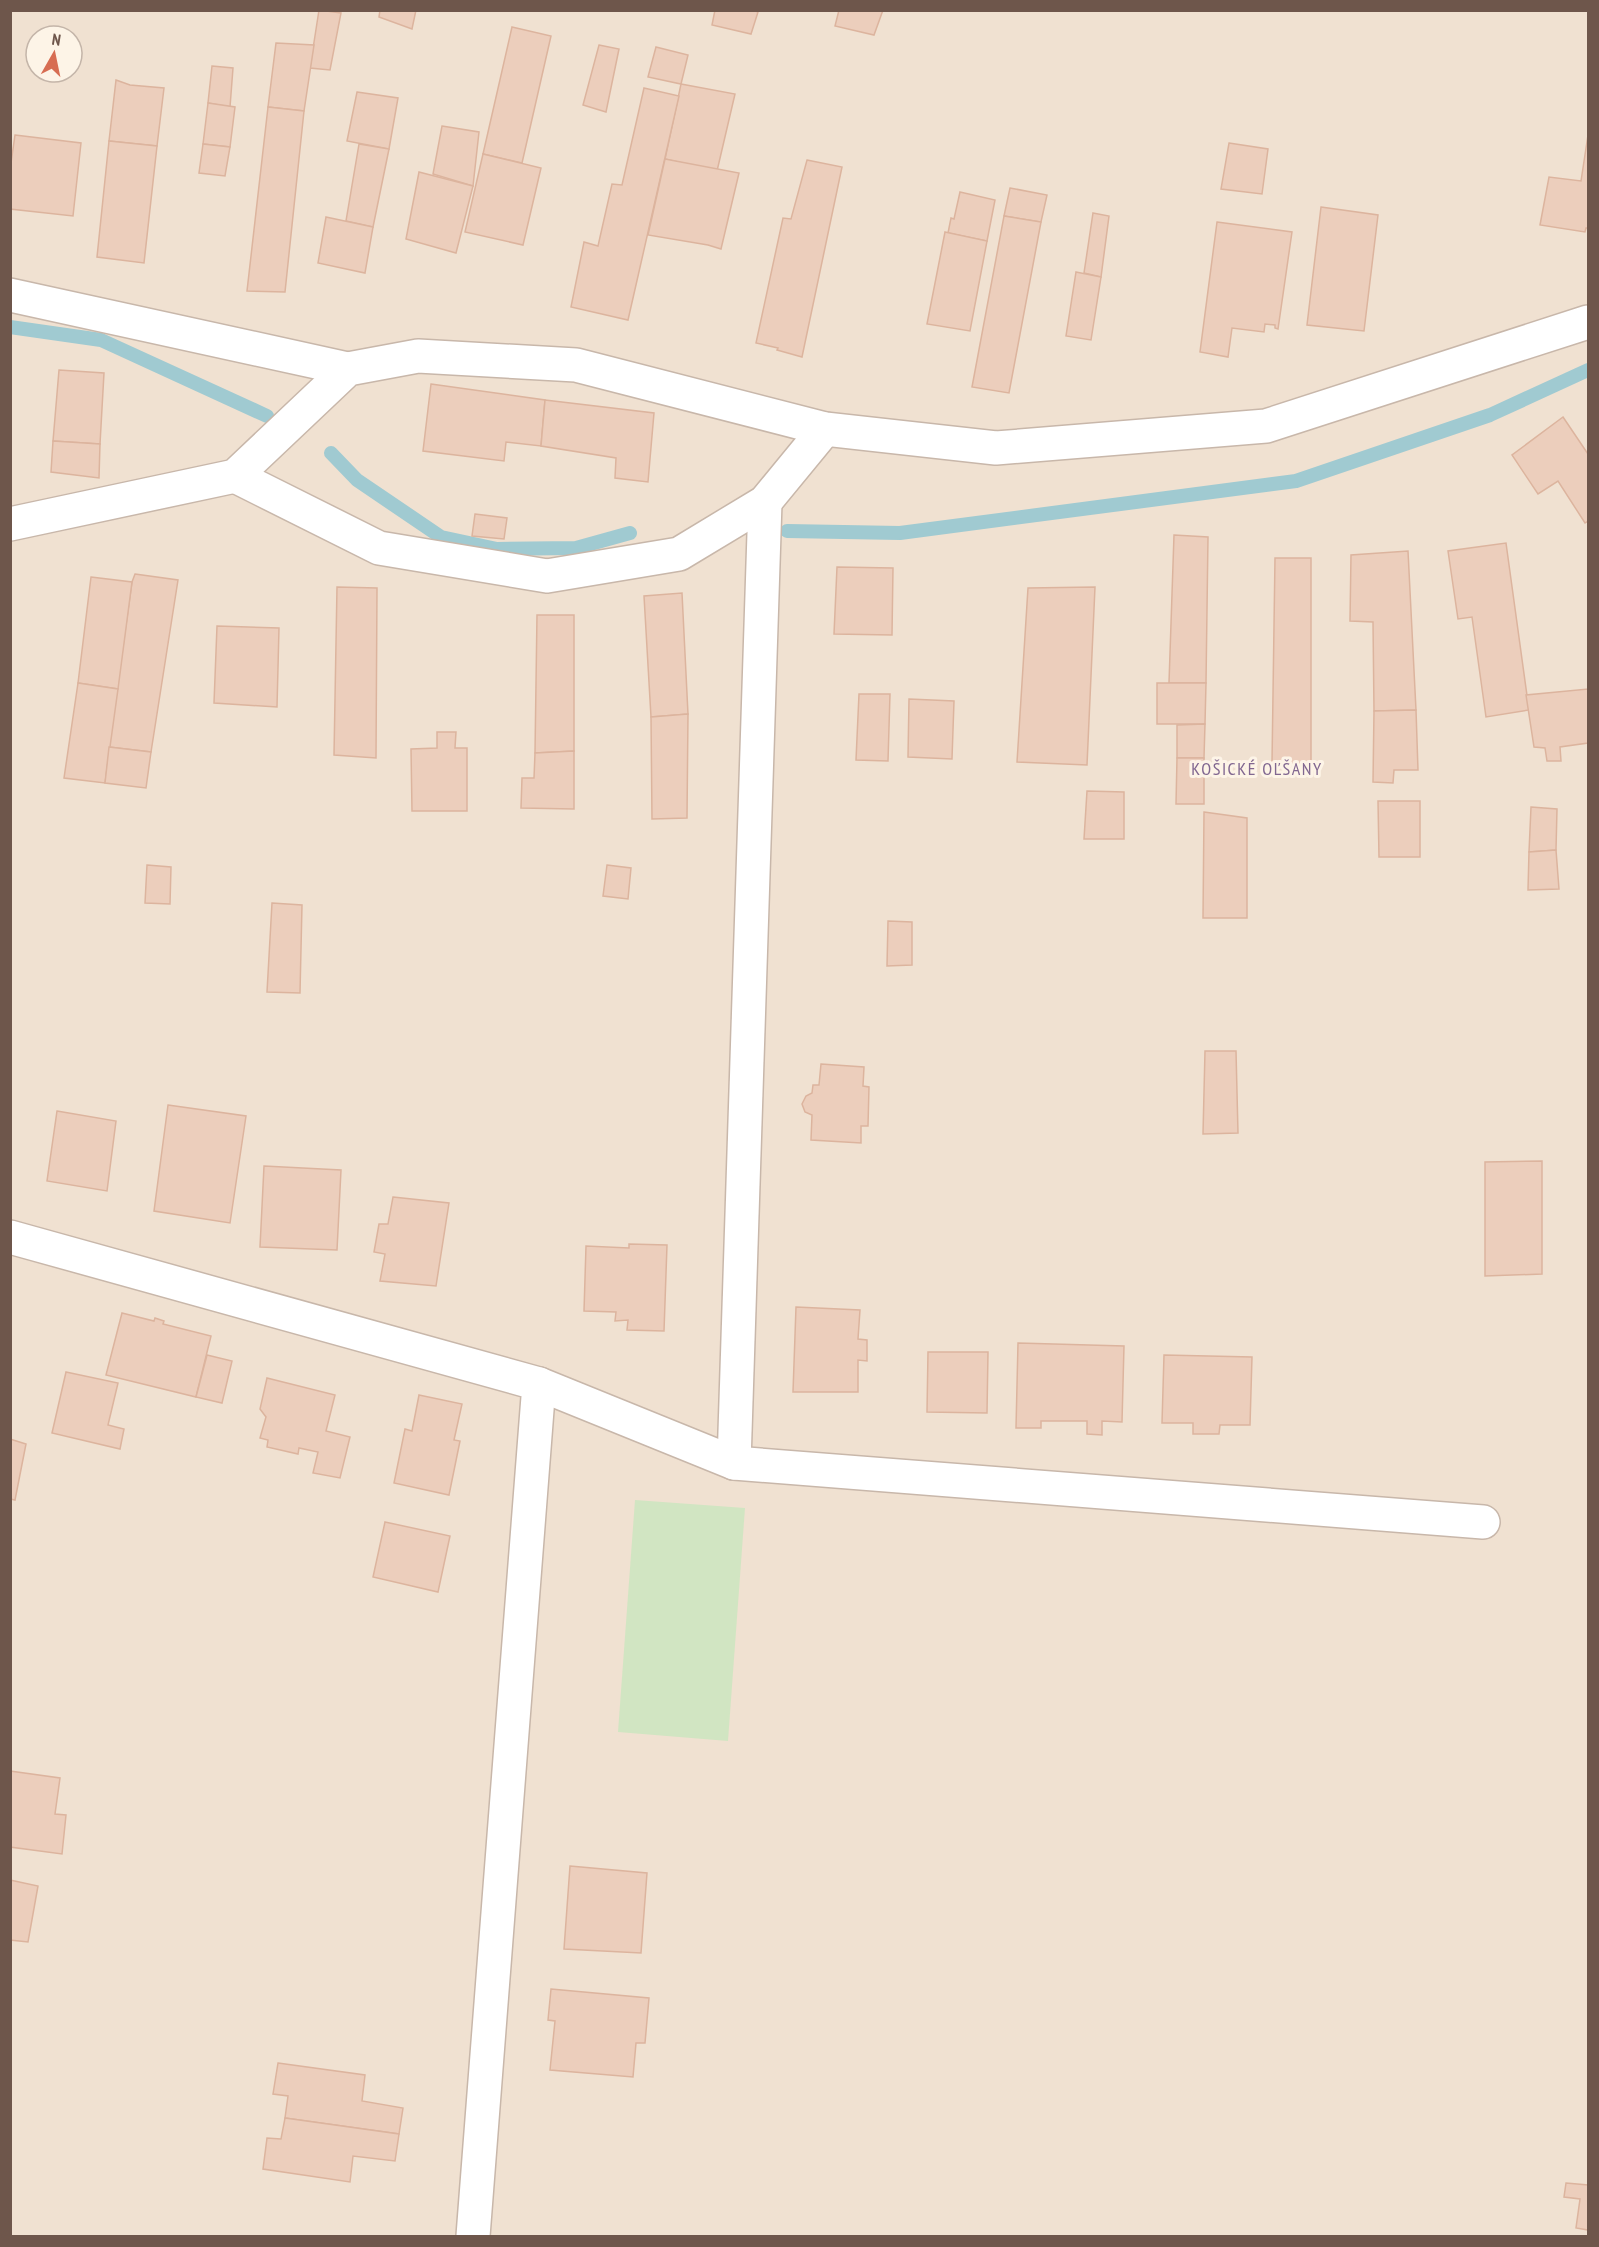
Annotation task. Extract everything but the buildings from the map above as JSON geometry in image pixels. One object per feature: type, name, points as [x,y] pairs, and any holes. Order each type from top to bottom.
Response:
[{"type":"street","points":[[10,294],[348,369],[418,356],[576,365],[825,429],[996,448],[1266,426],[1588,322]]},
{"type":"street","points":[[10,524],[235,476],[348,369]]},
{"type":"street","points":[[235,476],[379,548],[547,576],[679,554],[765,502],[825,429]]},
{"type":"street","points":[[734,1462],[765,502]]},
{"type":"street","points":[[10,1237],[539,1384],[734,1462],[1483,1522]]},
{"type":"street","points":[[473,2236],[539,1384]]},
{"type":"shaded area","points":[[11,11],[1588,11],[1588,2236],[11,2236]]},
{"type":"green space","points":[[635,1500],[745,1508],[728,1741],[618,1732]]},
{"type":"waterway","points":[[10,327],[101,340],[267,416]]},
{"type":"waterway","points":[[787,531],[900,533],[1296,481],[1490,415],[1588,370]]},
{"type":"waterway","points":[[331,453],[357,480],[441,537],[497,549],[576,548],[630,533]]},
{"type":"district","name":"KOŠICKÉ OĽŠANY","points":[[1257,769]]}]
